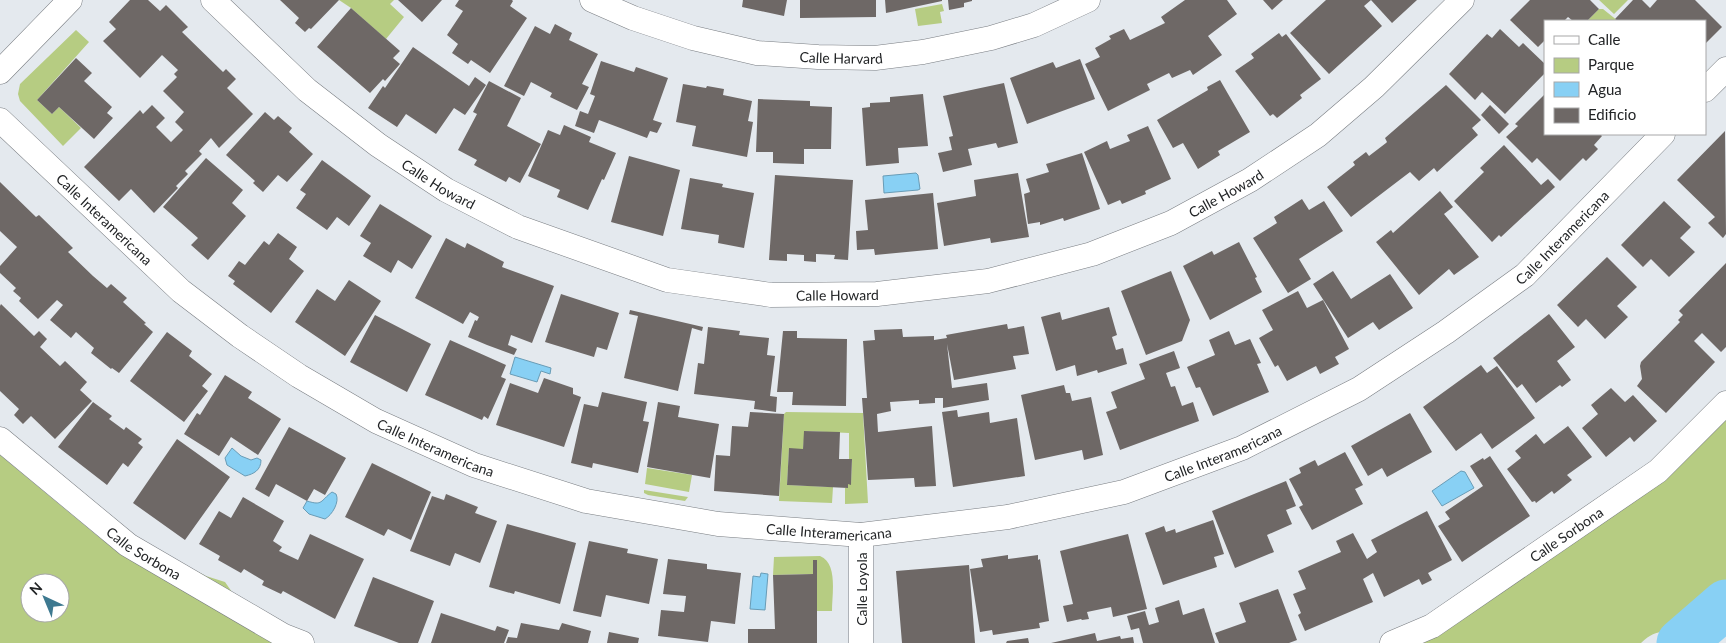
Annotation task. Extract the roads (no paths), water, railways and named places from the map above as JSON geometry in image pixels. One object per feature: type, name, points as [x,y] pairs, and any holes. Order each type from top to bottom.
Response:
[{"type":"street","points":[[0,72],[70,0]]},
{"type":"street","name":"Calle Howard","points":[[213,0],[306,90],[378,145],[446,190],[518,227],[668,280],[771,295],[877,294],[988,281],[1092,254],[1171,223],[1250,180],[1318,135],[1374,87],[1462,0]]},
{"type":"street","name":"Calle Harvard","points":[[592,0],[633,18],[685,35],[757,53],[875,58],[923,52],[991,38],[1034,25],[1088,0]]},
{"type":"street","points":[[1706,89],[1726,69]]},
{"type":"street","name":"Calle Interamericana","points":[[0,120],[181,291],[240,336],[298,376],[376,421],[474,465],[586,501],[718,524],[861,535],[1008,517],[1124,492],[1242,448],[1359,389],[1446,332],[1525,275],[1661,135]]},
{"type":"street","name":"Calle Sorbona","points":[[1392,643],[1432,626],[1658,471],[1726,403]]},
{"type":"street","name":"Calle Sorbona","points":[[0,439],[128,545],[284,636],[302,643]]},
{"type":"street","name":"Calle Loyola","points":[[861,535],[861,643]]},
{"type":"water","points":[[916,173],[920,189],[884,193],[883,176]]},
{"type":"water","points":[[515,357],[551,368],[550,374],[541,371],[537,382],[510,374]]},
{"type":"water","points":[[232,448],[241,456],[251,460],[257,458],[261,460],[258,469],[254,473],[245,476],[227,465],[225,458]]},
{"type":"water","points":[[1461,471],[1465,472],[1474,488],[1442,506],[1432,491]]},
{"type":"water","points":[[332,492],[336,494],[337,501],[333,511],[325,519],[309,514],[303,508],[307,501],[319,503]]},
{"type":"water","points":[[761,573],[768,574],[765,610],[750,609],[753,576],[760,577]]},
{"type":"waterway","points":[[1681,643],[1726,604]]}]
